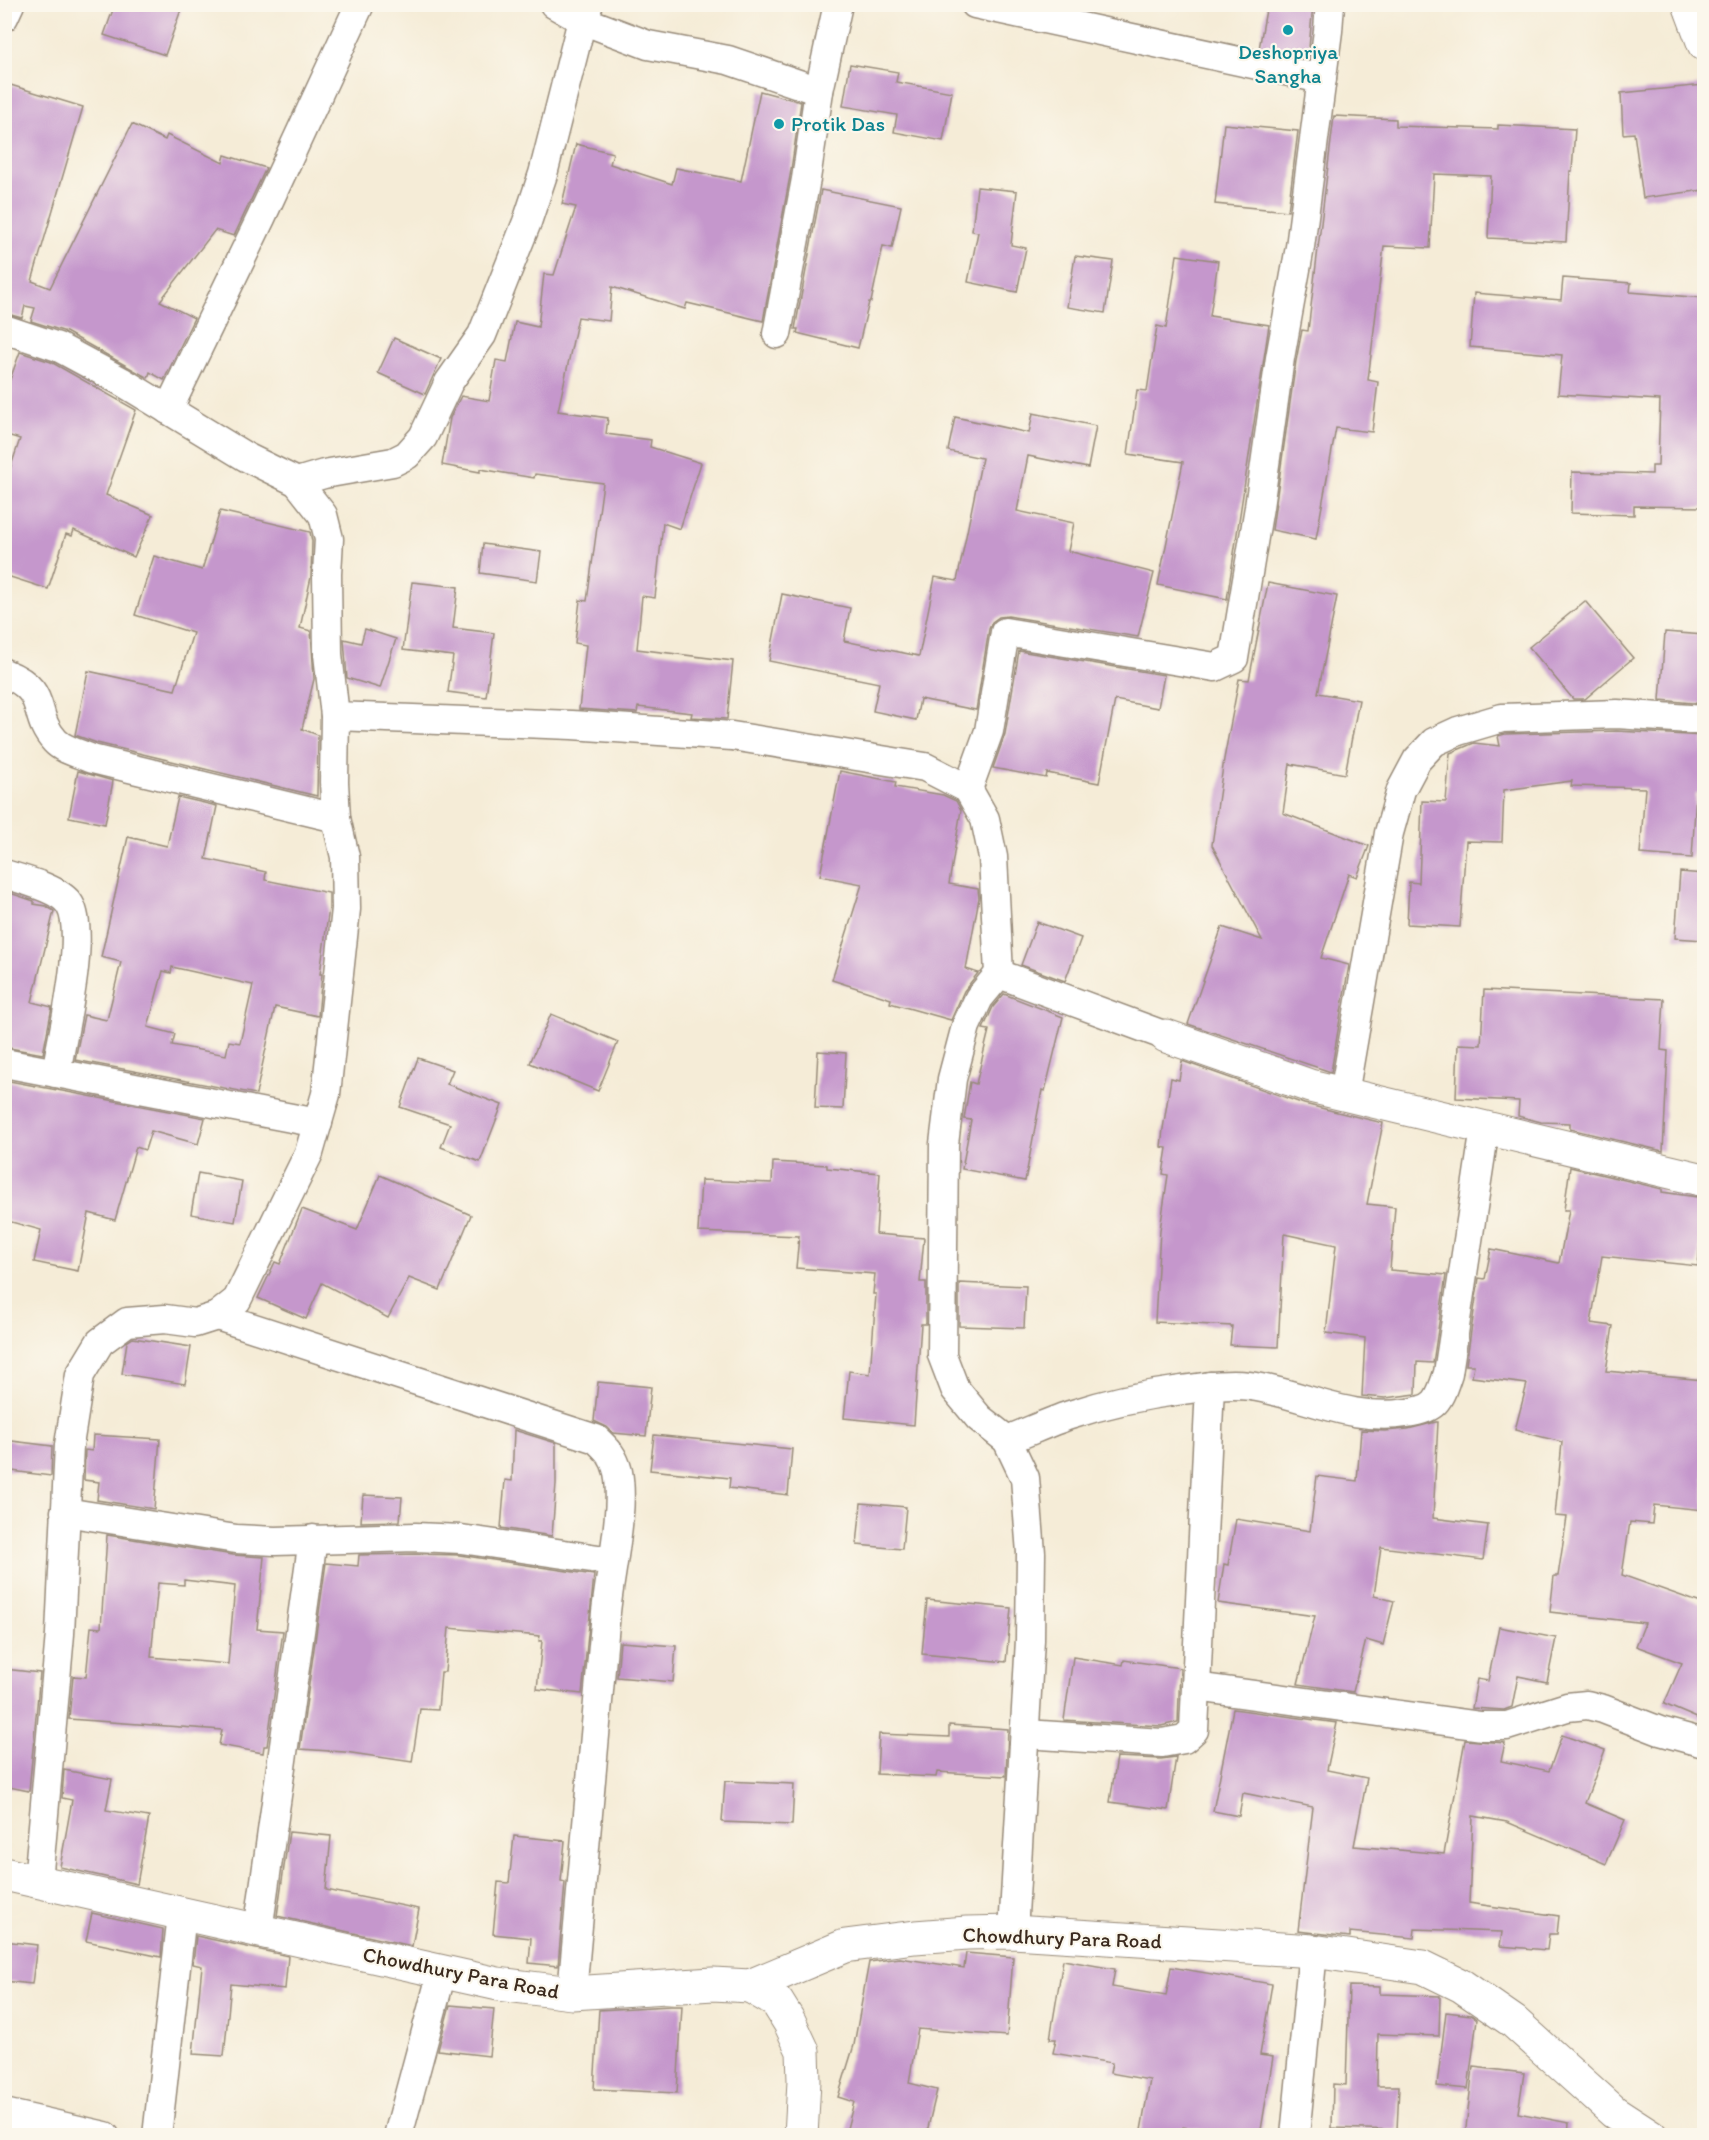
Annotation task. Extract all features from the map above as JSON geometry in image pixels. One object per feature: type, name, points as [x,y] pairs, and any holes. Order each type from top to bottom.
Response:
[{"type":"street","points":[[4,17],[10,4]]},
{"type":"street","points":[[168,410],[261,218],[360,4]]},
{"type":"street","points":[[554,4],[586,12],[648,45],[728,60],[819,91]]},
{"type":"street","points":[[777,334],[806,179],[819,91],[838,4]]},
{"type":"street","points":[[975,4],[1322,79]]},
{"type":"street","points":[[968,789],[989,731],[1005,632],[1215,667],[1234,658],[1259,507],[1280,358],[1300,247],[1330,4]]},
{"type":"street","points":[[1689,4],[1704,44]]},
{"type":"street","points":[[297,482],[324,474],[393,462],[407,455],[423,437],[449,382],[482,335],[527,222],[543,174],[586,12]]},
{"type":"street","points":[[4,329],[58,347],[121,381],[246,456],[297,482],[323,515],[329,539],[327,654],[335,716],[336,818],[345,857],[346,909],[326,1094],[309,1153],[237,1300],[217,1316],[195,1323],[165,1319],[127,1322],[100,1342],[80,1375],[69,1445],[60,1634],[38,1882]]},
{"type":"street","points":[[4,673],[19,679],[31,689],[38,703],[45,728],[56,743],[92,759],[336,818]]},
{"type":"street","points":[[1344,1094],[1389,833],[1401,790],[1417,760],[1434,742],[1458,731],[1502,718],[1617,714],[1704,720]]},
{"type":"street","points":[[335,716],[572,725],[732,736],[925,767],[968,789],[985,819],[993,857],[999,974],[979,998],[966,1026],[952,1079],[944,1144],[942,1355],[955,1389],[979,1419],[1007,1440],[1025,1478],[1031,1553],[1030,1640],[1013,1932]]},
{"type":"street","points":[[4,874],[45,886],[69,903],[76,924],[74,965],[56,1073]]},
{"type":"street","points":[[999,974],[1310,1086],[1704,1179]]},
{"type":"street","points":[[4,1063],[318,1123]]},
{"type":"street","points":[[1007,1440],[1070,1415],[1117,1402],[1210,1386],[1259,1388],[1290,1394],[1334,1409],[1361,1414],[1406,1413],[1431,1408],[1441,1395],[1448,1373],[1485,1128]]},
{"type":"street","points":[[217,1316],[596,1439],[612,1453],[618,1472],[620,1500],[595,1720],[572,1993]]},
{"type":"street","points":[[1026,1734],[1162,1743],[1184,1739],[1194,1730],[1210,1386]]},
{"type":"street","points":[[65,1512],[236,1539],[275,1541],[416,1537],[461,1539],[612,1561]]},
{"type":"street","points":[[258,1931],[314,1539]]},
{"type":"street","points":[[1196,1687],[1481,1726],[1507,1726],[1567,1707],[1587,1705],[1660,1731],[1704,1743]]},
{"type":"street","name":"Chowdhury Para Road","points":[[4,1874],[498,1984],[572,1993],[713,1984],[750,1986],[845,1946],[915,1937],[1013,1932],[1313,1951],[1423,1967],[1462,1986],[1514,2022],[1614,2112],[1651,2136]]},
{"type":"street","points":[[158,2136],[182,1914]]},
{"type":"street","points":[[1295,2136],[1313,1951]]},
{"type":"street","points":[[398,2136],[442,1972]]},
{"type":"street","points":[[750,1986],[777,2002],[790,2023],[802,2051],[804,2081],[801,2136]]},
{"type":"street","points":[[4,2113],[105,2136]]},
{"type":"building","points":[[115,4],[183,4],[165,55],[104,35]]},
{"type":"building","name":"Deshopriya Sangha","points":[[1267,4],[1313,4],[1308,59],[1259,49]]},
{"type":"building","points":[[850,64],[898,72],[896,82],[952,92],[943,141],[894,132],[897,115],[843,106]]},
{"type":"building","points":[[4,83],[83,107],[32,281],[50,288],[132,124],[165,140],[167,135],[223,163],[225,155],[266,168],[234,236],[215,230],[160,301],[194,318],[164,380],[150,372],[148,378],[66,332],[31,321],[35,308],[25,306],[22,318],[4,313]]},
{"type":"building","points":[[1704,85],[1704,190],[1643,198],[1634,133],[1623,134],[1621,93]]},
{"type":"building","points":[[760,91],[801,102],[790,176],[763,321],[687,303],[685,309],[612,287],[609,321],[578,317],[558,411],[608,418],[606,434],[651,440],[650,447],[701,463],[680,529],[663,523],[655,598],[642,596],[637,649],[733,661],[727,719],[691,717],[692,713],[638,707],[637,713],[579,709],[586,645],[575,643],[580,600],[587,601],[603,483],[535,474],[534,478],[480,469],[480,472],[442,465],[450,418],[461,396],[489,401],[496,360],[507,362],[515,322],[538,327],[544,274],[554,275],[576,207],[562,204],[576,144],[613,153],[610,164],[672,184],[676,168],[741,181]]},
{"type":"building","points":[[1334,116],[1396,119],[1396,126],[1498,129],[1498,125],[1575,129],[1566,242],[1488,238],[1491,176],[1434,174],[1430,248],[1384,246],[1368,380],[1378,382],[1372,432],[1336,428],[1316,539],[1272,530],[1296,361],[1302,330],[1308,331]]},
{"type":"building","points":[[1224,124],[1298,131],[1288,211],[1215,204]]},
{"type":"building","points":[[977,187],[1017,191],[1011,245],[1026,248],[1017,292],[968,282],[978,232],[972,231]]},
{"type":"building","points":[[821,190],[901,206],[892,248],[883,246],[858,348],[797,333],[798,329],[795,329]]},
{"type":"building","points":[[1177,255],[1218,261],[1210,316],[1269,325],[1227,599],[1158,585],[1183,462],[1128,454],[1137,390],[1147,391],[1157,326],[1166,328]]},
{"type":"building","points":[[1075,256],[1113,261],[1105,313],[1067,307]]},
{"type":"building","points":[[1563,278],[1631,283],[1630,292],[1704,298],[1704,507],[1634,506],[1634,515],[1571,513],[1572,472],[1652,474],[1652,466],[1658,466],[1660,400],[1558,394],[1562,355],[1470,347],[1474,293],[1561,300]]},
{"type":"building","points":[[394,338],[441,359],[425,394],[378,373]]},
{"type":"building","points":[[20,352],[51,362],[136,410],[106,495],[153,515],[134,557],[74,530],[72,536],[66,534],[48,589],[4,575],[4,487],[20,439],[4,434],[4,396]]},
{"type":"building","points":[[1033,413],[1096,426],[1088,468],[1028,456],[1017,511],[1074,523],[1068,551],[1154,573],[1138,637],[1008,616],[999,617],[992,622],[989,629],[976,710],[920,699],[916,720],[873,711],[879,683],[769,661],[782,594],[850,608],[844,641],[919,656],[935,577],[957,581],[982,458],[948,451],[955,417],[1029,433]]},
{"type":"building","points":[[220,511],[310,532],[311,577],[300,628],[311,631],[314,679],[302,729],[318,735],[317,796],[97,743],[75,735],[88,671],[175,690],[193,633],[135,615],[154,556],[202,570]]},
{"type":"building","points":[[483,544],[541,552],[537,581],[480,573]]},
{"type":"building","points":[[412,582],[458,587],[453,628],[494,633],[486,697],[448,692],[453,656],[403,650]]},
{"type":"building","points":[[1268,583],[1337,596],[1318,693],[1359,700],[1345,774],[1290,764],[1283,813],[1369,846],[1357,877],[1349,874],[1321,958],[1349,965],[1331,1072],[1188,1024],[1222,927],[1262,940],[1212,845],[1224,759],[1239,679],[1249,680]]},
{"type":"building","points":[[1585,601],[1633,658],[1585,699],[1573,699],[1529,647]]},
{"type":"building","points":[[365,629],[396,639],[380,688],[347,678],[344,639],[361,643]]},
{"type":"building","points":[[1665,632],[1704,635],[1704,704],[1660,700]]},
{"type":"building","points":[[1019,651],[1164,675],[1158,708],[1115,700],[1099,783],[1047,773],[1046,778],[993,768],[1005,734]]},
{"type":"building","points":[[1617,731],[1704,736],[1704,794],[1696,793],[1692,858],[1640,854],[1645,788],[1571,786],[1572,781],[1504,790],[1502,842],[1466,841],[1460,927],[1407,924],[1409,882],[1419,883],[1422,801],[1446,802],[1450,753],[1474,743],[1500,746],[1498,736],[1505,734]]},
{"type":"building","points":[[78,771],[113,781],[105,824],[69,817]]},
{"type":"building","points":[[840,771],[896,782],[895,787],[943,795],[956,801],[961,810],[949,884],[978,889],[979,898],[966,969],[978,973],[964,991],[951,1020],[890,1003],[891,999],[832,980],[862,884],[820,876]]},
{"type":"building","points":[[178,797],[217,806],[206,859],[266,872],[265,880],[329,893],[318,1016],[275,1007],[256,1094],[75,1060],[84,1015],[107,1020],[121,962],[101,957],[128,837],[167,846]],"holes":[[[172,967],[253,985],[240,1043],[229,1041],[226,1055],[172,1045],[175,1034],[148,1027],[163,971],[171,973]]]},
{"type":"building","points":[[1680,872],[1704,874],[1704,940],[1675,938]]},
{"type":"building","points":[[4,891],[34,901],[34,904],[46,906],[54,911],[32,1002],[52,1007],[43,1054],[4,1047]]},
{"type":"building","points":[[1037,922],[1081,938],[1065,981],[1021,965]]},
{"type":"building","points":[[1484,990],[1664,999],[1661,1050],[1668,1051],[1663,1151],[1570,1129],[1570,1123],[1541,1122],[1518,1116],[1519,1101],[1456,1098],[1458,1044],[1481,1045]]},
{"type":"building","points":[[1004,994],[1063,1017],[1045,1091],[1042,1090],[1025,1181],[962,1169],[971,1120],[964,1119],[970,1082],[976,1084],[989,1030],[983,1029],[993,1007]]},
{"type":"building","points":[[551,1014],[618,1042],[598,1091],[530,1063]]},
{"type":"building","points":[[818,1051],[846,1053],[843,1109],[815,1108]]},
{"type":"building","points":[[418,1058],[453,1070],[447,1084],[502,1105],[480,1162],[441,1147],[450,1124],[400,1107]]},
{"type":"building","points":[[1182,1061],[1304,1104],[1383,1123],[1367,1204],[1395,1207],[1390,1270],[1446,1275],[1433,1363],[1417,1362],[1416,1394],[1385,1398],[1362,1396],[1365,1338],[1326,1333],[1336,1245],[1284,1234],[1278,1347],[1230,1345],[1232,1326],[1155,1322],[1160,1230],[1168,1175],[1163,1174],[1167,1148],[1161,1147],[1171,1078],[1179,1080]]},
{"type":"building","points":[[4,1080],[205,1118],[198,1144],[151,1131],[145,1150],[136,1147],[115,1220],[89,1213],[78,1271],[34,1262],[41,1230],[4,1220]]},
{"type":"building","points":[[773,1162],[827,1165],[827,1168],[880,1173],[876,1234],[924,1238],[920,1282],[926,1282],[926,1324],[921,1324],[914,1425],[844,1418],[849,1371],[870,1374],[876,1294],[873,1294],[875,1274],[796,1268],[799,1236],[698,1232],[701,1180],[772,1183]]},
{"type":"building","points":[[1570,1167],[1662,1189],[1662,1192],[1704,1198],[1698,1266],[1602,1256],[1591,1323],[1613,1326],[1606,1371],[1704,1380],[1704,1510],[1654,1505],[1652,1524],[1630,1522],[1622,1575],[1704,1604],[1704,1721],[1664,1704],[1682,1663],[1636,1646],[1645,1623],[1550,1612],[1554,1576],[1558,1576],[1567,1517],[1555,1516],[1562,1442],[1515,1430],[1527,1384],[1472,1377],[1474,1365],[1466,1365],[1479,1278],[1485,1279],[1491,1249],[1559,1263],[1569,1210],[1564,1210]]},
{"type":"building","points":[[198,1173],[242,1181],[235,1222],[191,1214]]},
{"type":"building","points":[[380,1175],[471,1215],[440,1290],[409,1278],[388,1318],[322,1283],[306,1319],[258,1298],[275,1262],[280,1264],[302,1209],[357,1230]]},
{"type":"building","points":[[959,1283],[1026,1286],[1024,1328],[959,1326]]},
{"type":"building","points":[[133,1338],[191,1347],[185,1384],[122,1374],[127,1342]]},
{"type":"building","points":[[598,1382],[651,1387],[646,1436],[613,1433],[607,1427],[594,1421]]},
{"type":"building","points":[[1438,1422],[1433,1518],[1488,1525],[1483,1560],[1381,1547],[1374,1596],[1394,1601],[1383,1645],[1366,1640],[1353,1692],[1298,1684],[1315,1616],[1218,1603],[1224,1564],[1228,1565],[1236,1519],[1310,1531],[1317,1476],[1357,1481],[1361,1430],[1408,1429]]},
{"type":"building","points":[[514,1430],[556,1443],[552,1536],[501,1528],[505,1480],[512,1481]]},
{"type":"building","points":[[93,1435],[160,1439],[154,1509],[97,1500],[99,1482],[84,1480],[85,1450],[92,1451]]},
{"type":"building","points":[[654,1435],[792,1449],[788,1495],[729,1488],[730,1478],[650,1470]]},
{"type":"building","points":[[4,1440],[52,1446],[51,1476],[4,1470]]},
{"type":"building","points":[[363,1495],[402,1497],[400,1521],[361,1522]]},
{"type":"building","points":[[861,1503],[906,1507],[902,1549],[857,1545]]},
{"type":"building","points":[[107,1535],[233,1555],[264,1557],[257,1629],[283,1631],[267,1746],[264,1746],[263,1753],[219,1745],[222,1730],[69,1719],[73,1676],[86,1677],[91,1627],[101,1628]],"holes":[[[184,1580],[235,1586],[228,1664],[151,1657],[158,1583],[184,1585]]]},
{"type":"building","points":[[359,1555],[459,1555],[594,1575],[582,1694],[537,1689],[542,1641],[539,1641],[540,1636],[449,1628],[445,1672],[441,1672],[438,1710],[420,1709],[412,1762],[345,1752],[300,1749],[326,1563],[358,1566]]},
{"type":"building","points":[[927,1600],[1011,1608],[1006,1662],[922,1654]]},
{"type":"building","points":[[1499,1627],[1556,1638],[1547,1682],[1518,1676],[1512,1707],[1504,1710],[1472,1708],[1477,1679],[1488,1681]]},
{"type":"building","points":[[620,1642],[676,1646],[673,1682],[617,1677]]},
{"type":"building","points":[[1073,1657],[1123,1665],[1124,1660],[1180,1668],[1178,1722],[1161,1726],[1064,1720]]},
{"type":"building","points":[[4,1669],[40,1673],[29,1791],[4,1786]]},
{"type":"building","points":[[1233,1709],[1337,1723],[1327,1770],[1367,1778],[1354,1846],[1444,1854],[1465,1740],[1505,1743],[1501,1761],[1549,1771],[1562,1735],[1605,1750],[1585,1803],[1625,1820],[1606,1864],[1507,1822],[1473,1816],[1469,1903],[1559,1916],[1557,1934],[1549,1934],[1547,1950],[1500,1946],[1502,1932],[1415,1929],[1414,1938],[1350,1932],[1350,1937],[1298,1931],[1313,1807],[1243,1793],[1239,1816],[1213,1811]]},
{"type":"building","points":[[949,1725],[1008,1729],[1006,1776],[937,1772],[936,1777],[877,1774],[879,1734],[949,1737]]},
{"type":"building","points":[[1117,1757],[1161,1759],[1176,1757],[1168,1810],[1110,1802]]},
{"type":"building","points":[[64,1770],[112,1779],[106,1810],[149,1817],[137,1884],[60,1867],[72,1800],[62,1798]]},
{"type":"building","points":[[725,1781],[794,1784],[792,1825],[722,1822]]},
{"type":"building","points":[[289,1832],[331,1836],[326,1890],[419,1909],[412,1946],[277,1916]]},
{"type":"building","points":[[514,1836],[565,1841],[561,1881],[565,1882],[558,1966],[529,1963],[531,1938],[493,1934],[498,1882],[509,1883]]},
{"type":"building","points":[[92,1913],[163,1929],[161,1957],[86,1941]]},
{"type":"building","points":[[196,1936],[288,1956],[285,1989],[231,1984],[224,2056],[193,2054],[202,1966],[193,1964]]},
{"type":"building","points":[[4,1941],[37,1945],[32,1984],[4,1981]]},
{"type":"building","points":[[966,1953],[1013,1957],[1007,2036],[918,2029],[909,2083],[937,2090],[926,2136],[845,2136],[854,2102],[838,2097],[854,2045],[869,1962],[900,1958],[964,1968]]},
{"type":"building","points":[[1063,1960],[1115,1969],[1112,1987],[1166,1996],[1171,1967],[1272,1984],[1260,2055],[1273,2057],[1260,2136],[1236,2136],[1183,2127],[1181,2136],[1140,2136],[1150,2080],[1110,2073],[1112,2063],[1053,2053],[1056,2039],[1050,2039]]},
{"type":"building","points":[[1349,1986],[1380,1987],[1380,1994],[1440,1996],[1439,2036],[1378,2034],[1377,2086],[1399,2086],[1397,2130],[1332,2128],[1333,2084],[1346,2085]]},
{"type":"building","points":[[450,2005],[494,2009],[489,2056],[438,2050]]},
{"type":"building","points":[[682,2006],[677,2093],[594,2089],[599,2010]]},
{"type":"building","points":[[1446,2012],[1471,2015],[1477,2019],[1468,2089],[1437,2086]]},
{"type":"building","points":[[1473,2067],[1524,2073],[1518,2113],[1569,2123],[1568,2136],[1465,2136]]},
{"type":"place","name":"Deshopriya Sangha","points":[[1288,30]]},
{"type":"place","name":"Protik Das","points":[[779,124]]}]
